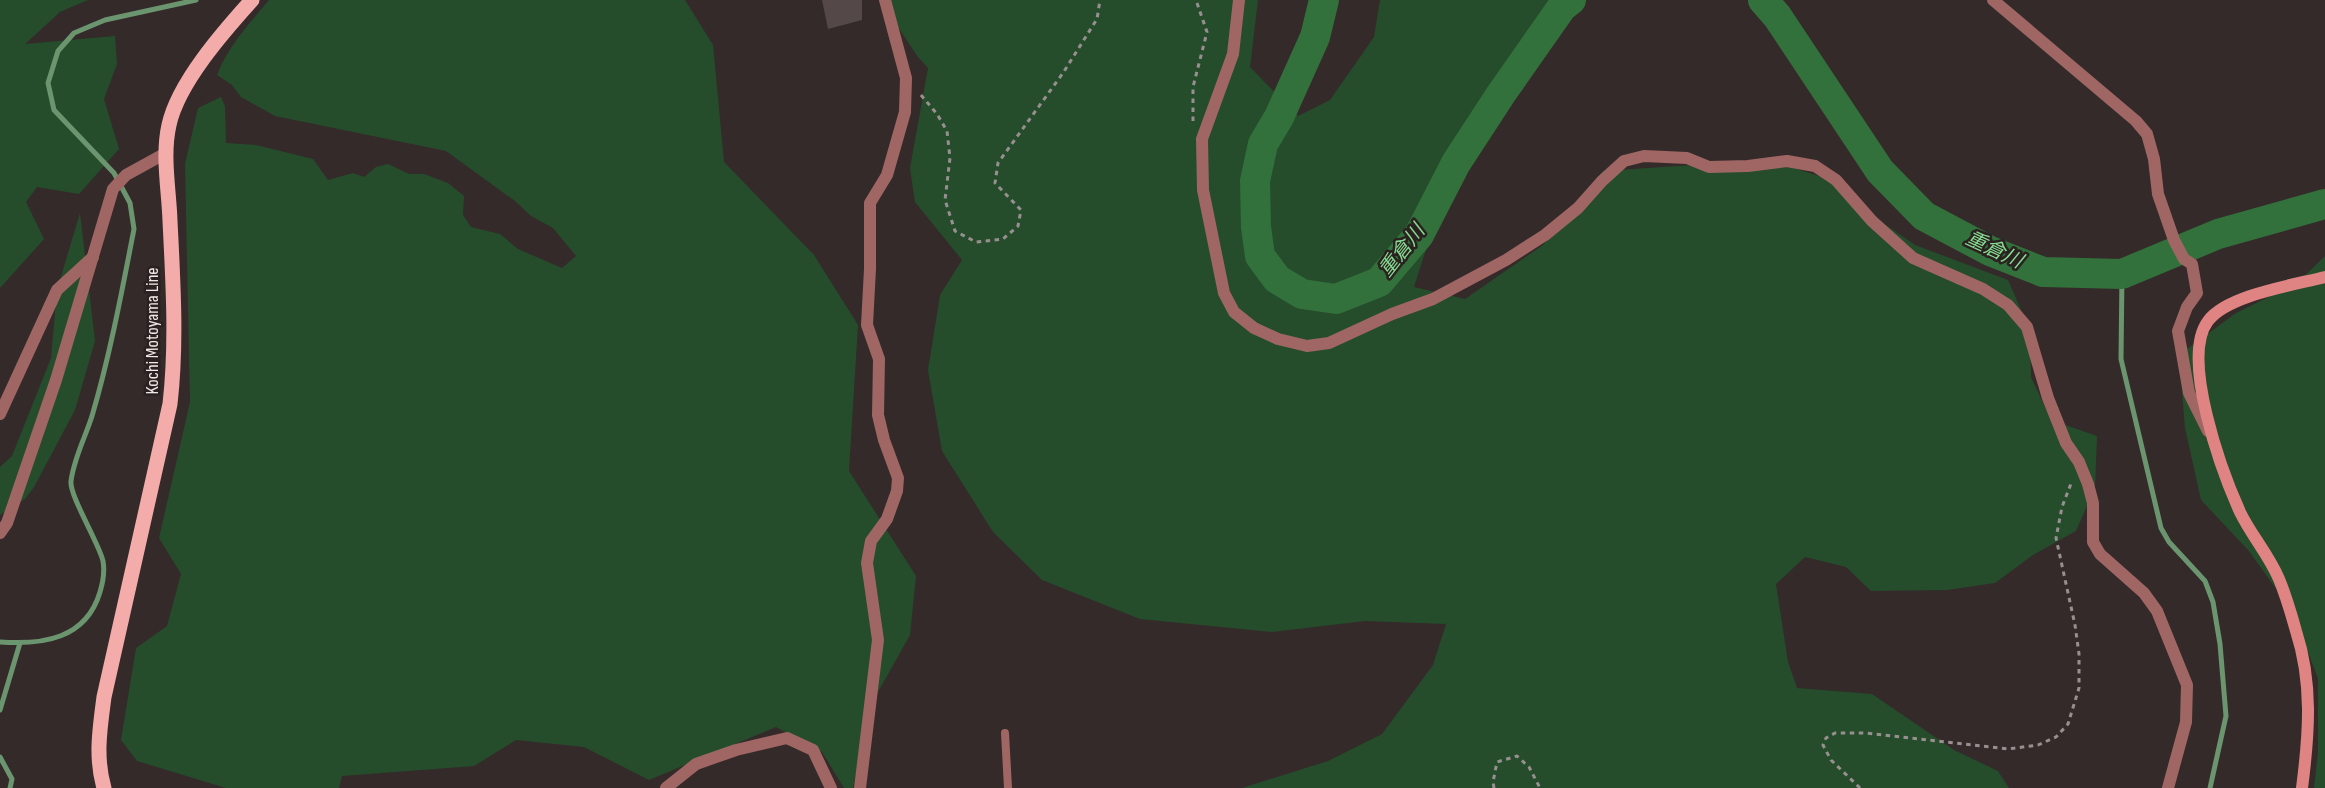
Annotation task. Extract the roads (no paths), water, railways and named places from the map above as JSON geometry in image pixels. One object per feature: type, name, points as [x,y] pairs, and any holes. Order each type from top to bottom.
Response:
[{"type":"main road","name":"Kochi Motoyama Line","points":[[104,788],[99,770],[98,737],[104,697],[168,416],[174,375],[174,321],[166,153],[169,124],[179,98],[223,32],[252,0]]},
{"type":"street","points":[[860,788],[878,640],[869,592],[867,563],[872,541],[886,519],[897,491],[898,478],[884,440],[878,415],[879,359],[867,325],[870,203],[887,175],[905,112],[906,78],[885,0]]},
{"type":"street","points":[[1239,0],[1233,54],[1202,139],[1203,190],[1224,293],[1234,312],[1254,328],[1278,339],[1307,346],[1329,343],[1433,298],[1506,260],[1545,235],[1578,208],[1624,161],[1644,156],[1687,158],[1709,167],[1748,166],[1788,161],[1815,165],[1836,180],[1872,221],[1913,258],[1983,289],[2008,305],[2027,327],[2048,398],[2066,444],[2079,462],[2093,503],[2092,542],[2100,554],[2144,593],[2157,611],[2187,685],[2186,722],[2168,788]]},
{"type":"street","points":[[1993,0],[2136,121],[2147,134],[2154,159],[2158,194],[2174,240],[2184,259],[2192,264],[2197,293],[2178,331],[2189,393],[2213,440],[2241,512],[2278,578],[2297,632],[2308,677],[2309,707],[2302,788]]},
{"type":"street","points":[[0,533],[7,523],[56,380],[113,189],[126,175],[166,153]]},
{"type":"street","points":[[0,414],[57,290],[94,256]]},
{"type":"street","points":[[2213,440],[2197,363],[2202,330],[2209,319],[2222,308],[2262,293],[2325,277]]},
{"type":"street","points":[[666,788],[696,764],[736,750],[787,738],[813,750],[831,788]]},
{"type":"lane","points":[[1005,733],[1008,788]]},
{"type":"waterway","points":[[0,642],[32,642],[61,636],[85,620],[100,592],[103,561],[75,497],[71,481],[104,370],[134,229],[130,203],[114,173],[54,110],[48,83],[58,51],[74,33],[105,20],[196,0]]},
{"type":"waterway","name":"重倉川","points":[[1324,0],[1315,37],[1279,117],[1263,144],[1255,181],[1256,227],[1260,256],[1277,279],[1302,294],[1336,299],[1379,282],[1419,235],[1456,163],[1562,7],[1571,0]]},
{"type":"waterway","name":"重倉川","points":[[1763,0],[1777,16],[1880,171],[1924,216],[1990,251],[2043,272],[2122,274],[2218,234],[2325,204]]},
{"type":"waterway","points":[[2122,274],[2121,359],[2161,528],[2169,542],[2205,581],[2213,602],[2220,644],[2226,716],[2210,788]]},
{"type":"waterway","points":[[0,710],[20,643]]},
{"type":"waterway","points":[[0,757],[12,779],[10,788]]}]
